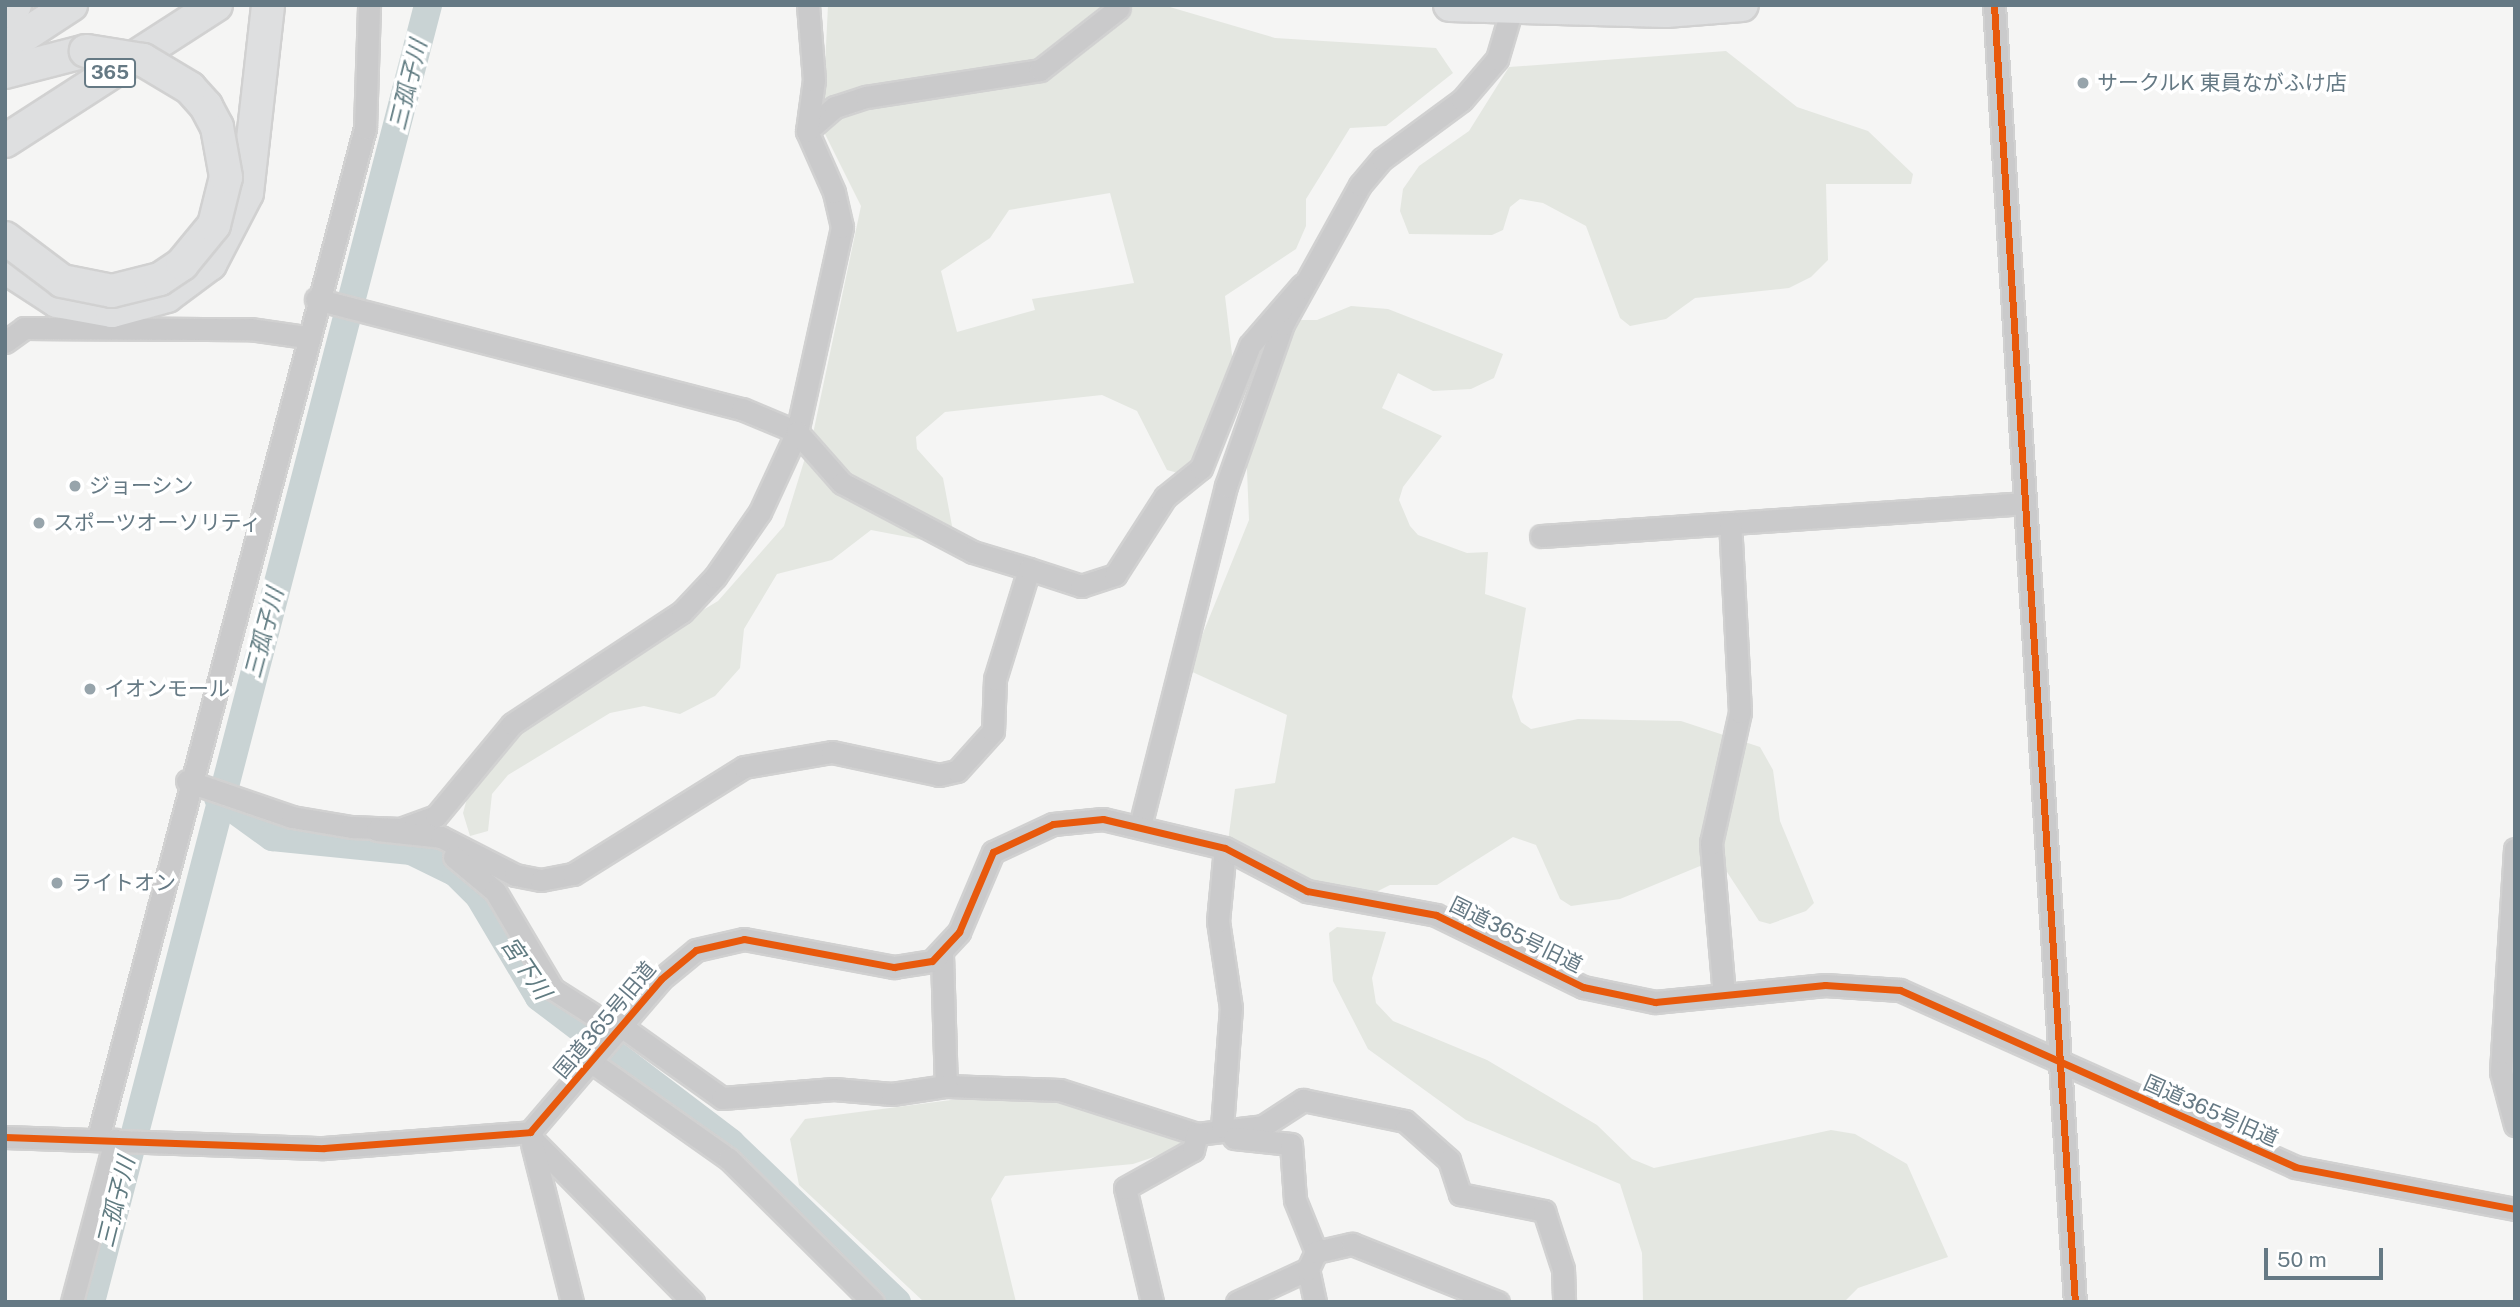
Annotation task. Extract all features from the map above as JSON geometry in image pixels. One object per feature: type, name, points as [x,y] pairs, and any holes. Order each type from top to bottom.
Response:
[{"type":"highway","points":[[5,12],[15,5]]},
{"type":"highway","points":[[5,48],[71,5]]},
{"type":"highway","name":"365","points":[[5,141],[216,5]]},
{"type":"highway","points":[[5,267],[57,301],[112,311],[167,296],[211,264],[247,192],[268,5]]},
{"type":"highway","points":[[1450,5],[1666,11],[1742,5]]},
{"type":"highway","points":[[5,72],[86,51],[144,60],[168,72],[206,106],[217,127],[226,177],[214,225],[182,264],[159,279],[113,290],[62,281],[5,238]]},
{"type":"street","points":[[72,1302],[107,1139],[306,337],[365,128],[369,5]]},
{"type":"street","points":[[377,830],[436,816],[529,710],[682,612],[726,563],[760,512],[797,432],[842,227],[834,192],[807,131],[814,80],[808,5]]},
{"type":"street","points":[[1994,5],[2022,503],[2075,1302]]},
{"type":"street","points":[[316,299],[742,409],[797,432],[842,483],[972,552],[1081,586],[1115,575],[1165,497],[1200,468],[1250,345],[1302,285],[1382,159],[1462,100],[1497,59],[1513,7]]},
{"type":"street","points":[[807,131],[835,107],[866,97],[1040,69],[1119,8]]},
{"type":"street","points":[[1140,826],[1226,486],[1302,285]]},
{"type":"street","points":[[5,342],[24,328],[250,329],[306,337]]},
{"type":"street","points":[[1541,536],[2022,503]]},
{"type":"street","points":[[1724,995],[1711,843],[1740,712],[1730,523]]},
{"type":"street","points":[[195,783],[247,799],[292,817],[441,837],[515,875],[541,880],[573,874],[744,767],[825,752],[939,775],[957,771],[993,731],[995,679],[1029,569]]},
{"type":"street","name":"国道365号旧道","points":[[531,1135],[591,1059],[674,966],[720,942],[759,940],[894,967],[942,955],[964,921],[987,860],[1002,846],[1072,820],[1140,826],[1225,848],[1307,891],[1436,915],[1583,987],[1655,1002],[1825,985],[1899,990],[2295,1167],[2515,1209]]},
{"type":"street","points":[[377,830],[426,842],[475,871],[495,891],[553,989],[722,1098],[834,1089],[892,1094],[946,1086],[1060,1090],[1211,1132],[1292,1144],[1296,1200],[1312,1260],[1315,1302]]},
{"type":"street","points":[[1152,1302],[1125,1188],[1193,1150],[1211,1132],[1231,1008],[1218,920],[1225,848]]},
{"type":"street","points":[[2514,852],[2501,1072],[2515,1125]]},
{"type":"street","points":[[942,955],[946,1086]]},
{"type":"street","points":[[591,1059],[729,1158],[873,1302]]},
{"type":"street","points":[[1211,1132],[1263,1126],[1309,1100],[1405,1121],[1449,1160],[1460,1194],[1544,1212],[1563,1269],[1564,1302]]},
{"type":"street","points":[[5,1137],[324,1148],[531,1135],[693,1302]]},
{"type":"street","points":[[531,1135],[572,1302]]},
{"type":"street","points":[[1237,1302],[1312,1260],[1352,1244],[1498,1302]]},
{"type":"shaded area","points":[[828,5],[1163,5],[1275,38],[1436,48],[1453,73],[1386,126],[1350,128],[1306,199],[1306,226],[1296,249],[1225,296],[1233,363],[1208,451],[1178,473],[1167,470],[1137,411],[1102,395],[945,412],[916,437],[917,449],[943,478],[953,531],[934,542],[871,530],[832,560],[777,574],[744,629],[740,668],[715,696],[680,714],[644,706],[610,713],[508,775],[492,794],[488,831],[470,836],[463,813],[469,791],[535,711],[718,601],[784,526],[814,429],[861,206],[822,128]],"holes":[[[1110,193],[1134,283],[1032,299],[1035,310],[957,332],[941,271],[990,238],[1009,210]]]},
{"type":"shaded area","points":[[1726,51],[1797,107],[1868,131],[1913,174],[1911,184],[1826,184],[1828,260],[1811,277],[1789,288],[1695,298],[1666,319],[1630,326],[1620,318],[1586,226],[1543,203],[1520,199],[1510,207],[1503,230],[1492,235],[1409,234],[1400,211],[1403,189],[1419,166],[1469,131],[1509,67]]},
{"type":"shaded area","points":[[1351,306],[1388,309],[1503,354],[1494,378],[1471,389],[1433,391],[1398,373],[1382,408],[1442,436],[1403,487],[1399,500],[1410,526],[1418,535],[1467,553],[1488,552],[1485,594],[1526,608],[1512,697],[1521,722],[1531,729],[1578,719],[1681,721],[1760,747],[1773,770],[1780,821],[1814,903],[1806,911],[1770,924],[1759,921],[1727,872],[1705,864],[1620,899],[1571,906],[1560,899],[1536,845],[1513,837],[1437,885],[1390,885],[1374,893],[1293,885],[1227,849],[1235,789],[1275,783],[1287,715],[1188,670],[1249,520],[1245,420],[1293,320],[1317,320]]},
{"type":"shaded area","points":[[1337,927],[1386,932],[1372,978],[1376,1003],[1393,1021],[1487,1060],[1597,1125],[1632,1159],[1654,1168],[1831,1130],[1855,1134],[1907,1164],[1948,1257],[1858,1288],[1844,1302],[1643,1302],[1642,1253],[1620,1184],[1466,1120],[1368,1049],[1333,981],[1329,933]]},
{"type":"shaded area","points":[[1073,1099],[1176,1126],[1193,1144],[1133,1164],[1005,1176],[991,1199],[1016,1302],[924,1302],[799,1185],[790,1139],[805,1119],[951,1100]]},
{"type":"waterway","name":"三孤子川","points":[[91,1302],[428,5]]},
{"type":"waterway","name":"宮下川","points":[[218,798],[272,837],[411,851],[456,873],[479,896],[539,997],[731,1143],[897,1302]]},
{"type":"cycle path","points":[[1994,5],[2075,1302]]},
{"type":"cycle path","points":[[5,1137],[324,1148],[530,1132],[661,979],[696,950],[744,939],[894,967],[932,961],[959,932],[993,852],[1053,824],[1103,819],[1225,848],[1307,891],[1436,915],[1583,987],[1655,1002],[1825,985],[1900,990],[2295,1167],[2515,1209]]},
{"type":"place","name":"サークルK 東員ながふけ店","points":[[2083,83]]},
{"type":"place","name":"ジョーシン","points":[[75,486]]},
{"type":"place","name":"スポーツオーソリティ","points":[[39,523]]},
{"type":"place","name":"イオンモール","points":[[90,689]]},
{"type":"place","name":"ライトオン","points":[[57,883]]}]
